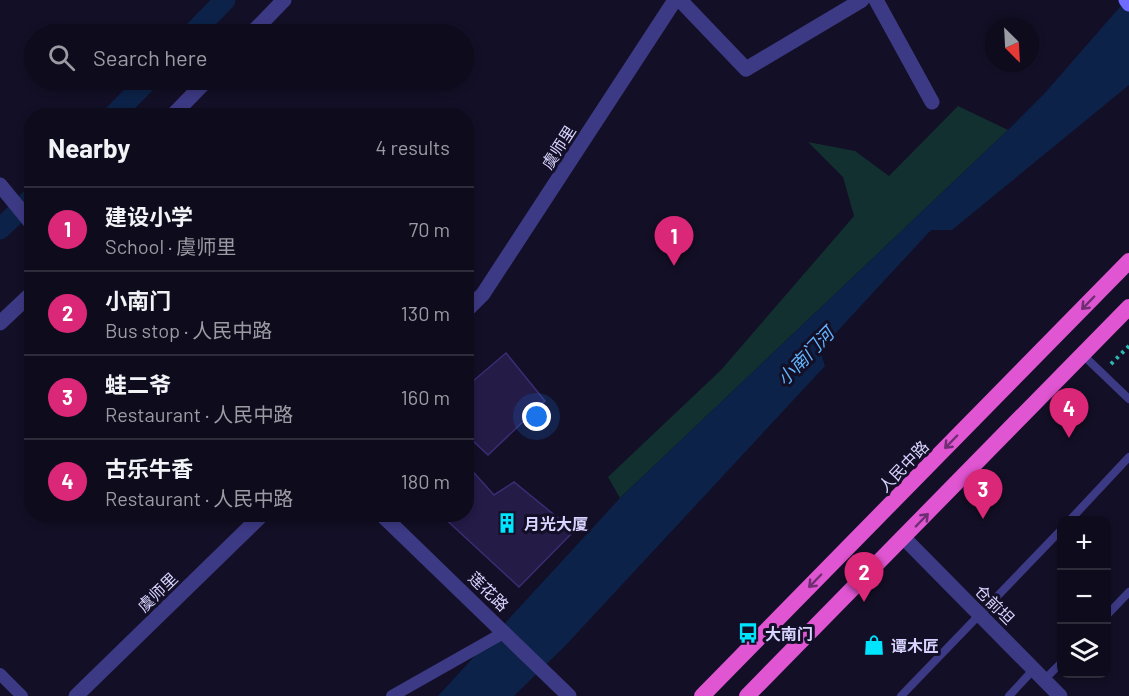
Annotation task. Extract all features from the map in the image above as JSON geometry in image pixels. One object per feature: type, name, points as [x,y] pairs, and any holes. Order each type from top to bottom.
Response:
[{"type":"highway","name":"人民中路","points":[[702,696],[1129,261]]},
{"type":"highway","points":[[747,696],[1129,307]]},
{"type":"main road","points":[[1126,0],[1129,4]]},
{"type":"street","points":[[261,24],[284,0]]},
{"type":"street","points":[[677,0],[746,69],[862,0]]},
{"type":"street","name":"虞师里","points":[[474,303],[483,294],[677,0]]},
{"type":"street","points":[[876,0],[932,102]]},
{"type":"street","points":[[180,108],[197,90]]},
{"type":"street","points":[[0,185],[24,214]]},
{"type":"street","points":[[0,323],[24,300]]},
{"type":"street","name":"虞师里","points":[[76,696],[255,522]]},
{"type":"street","name":"莲花路","points":[[389,522],[565,692]]},
{"type":"street","name":"仓前坦","points":[[904,538],[1060,696]]},
{"type":"street","points":[[392,696],[505,632]]},
{"type":"street","points":[[0,674],[22,696]]},
{"type":"lane","points":[[1083,355],[1129,399]]},
{"type":"lane","points":[[1074,516],[1129,457]]},
{"type":"lane","points":[[902,696],[1057,534]]},
{"type":"lane","points":[[1111,612],[1129,592]]},
{"type":"lane","points":[[1009,696],[1039,674],[1057,665]]},
{"type":"path","points":[[1102,373],[1129,346]]},
{"type":"green space","points":[[958,106],[1008,130],[620,498],[608,477],[721,370],[854,216],[843,177],[808,142],[855,151],[889,176]]},
{"type":"water","name":"小南门河","points":[[1126,0],[1129,0],[1129,85],[952,230],[931,230],[820,350],[825,366],[566,645],[514,696],[438,696],[620,498],[1008,130],[1044,94]]},
{"type":"building","points":[[506,353],[545,401],[488,455],[474,442],[474,380]]},
{"type":"building","name":"月光大厦","points":[[474,473],[494,495],[514,482],[574,531],[519,587],[449,522],[474,522]]},
{"type":"waterway","points":[[202,24],[225,0]]},
{"type":"waterway","points":[[121,108],[138,90]]},
{"type":"waterway","points":[[0,229],[24,206]]},
{"type":"place","name":"建设小学","points":[[674,266]]},
{"type":"place","name":"古乐牛香","points":[[1069,438]]},
{"type":"place","name":"蛙二爷","points":[[983,519]]},
{"type":"place","name":"月光大厦","points":[[507,523]]},
{"type":"place","name":"小南门","points":[[864,602]]},
{"type":"place","name":"大南门","points":[[748,633]]},
{"type":"place","name":"谭木匠","points":[[874,645]]}]
